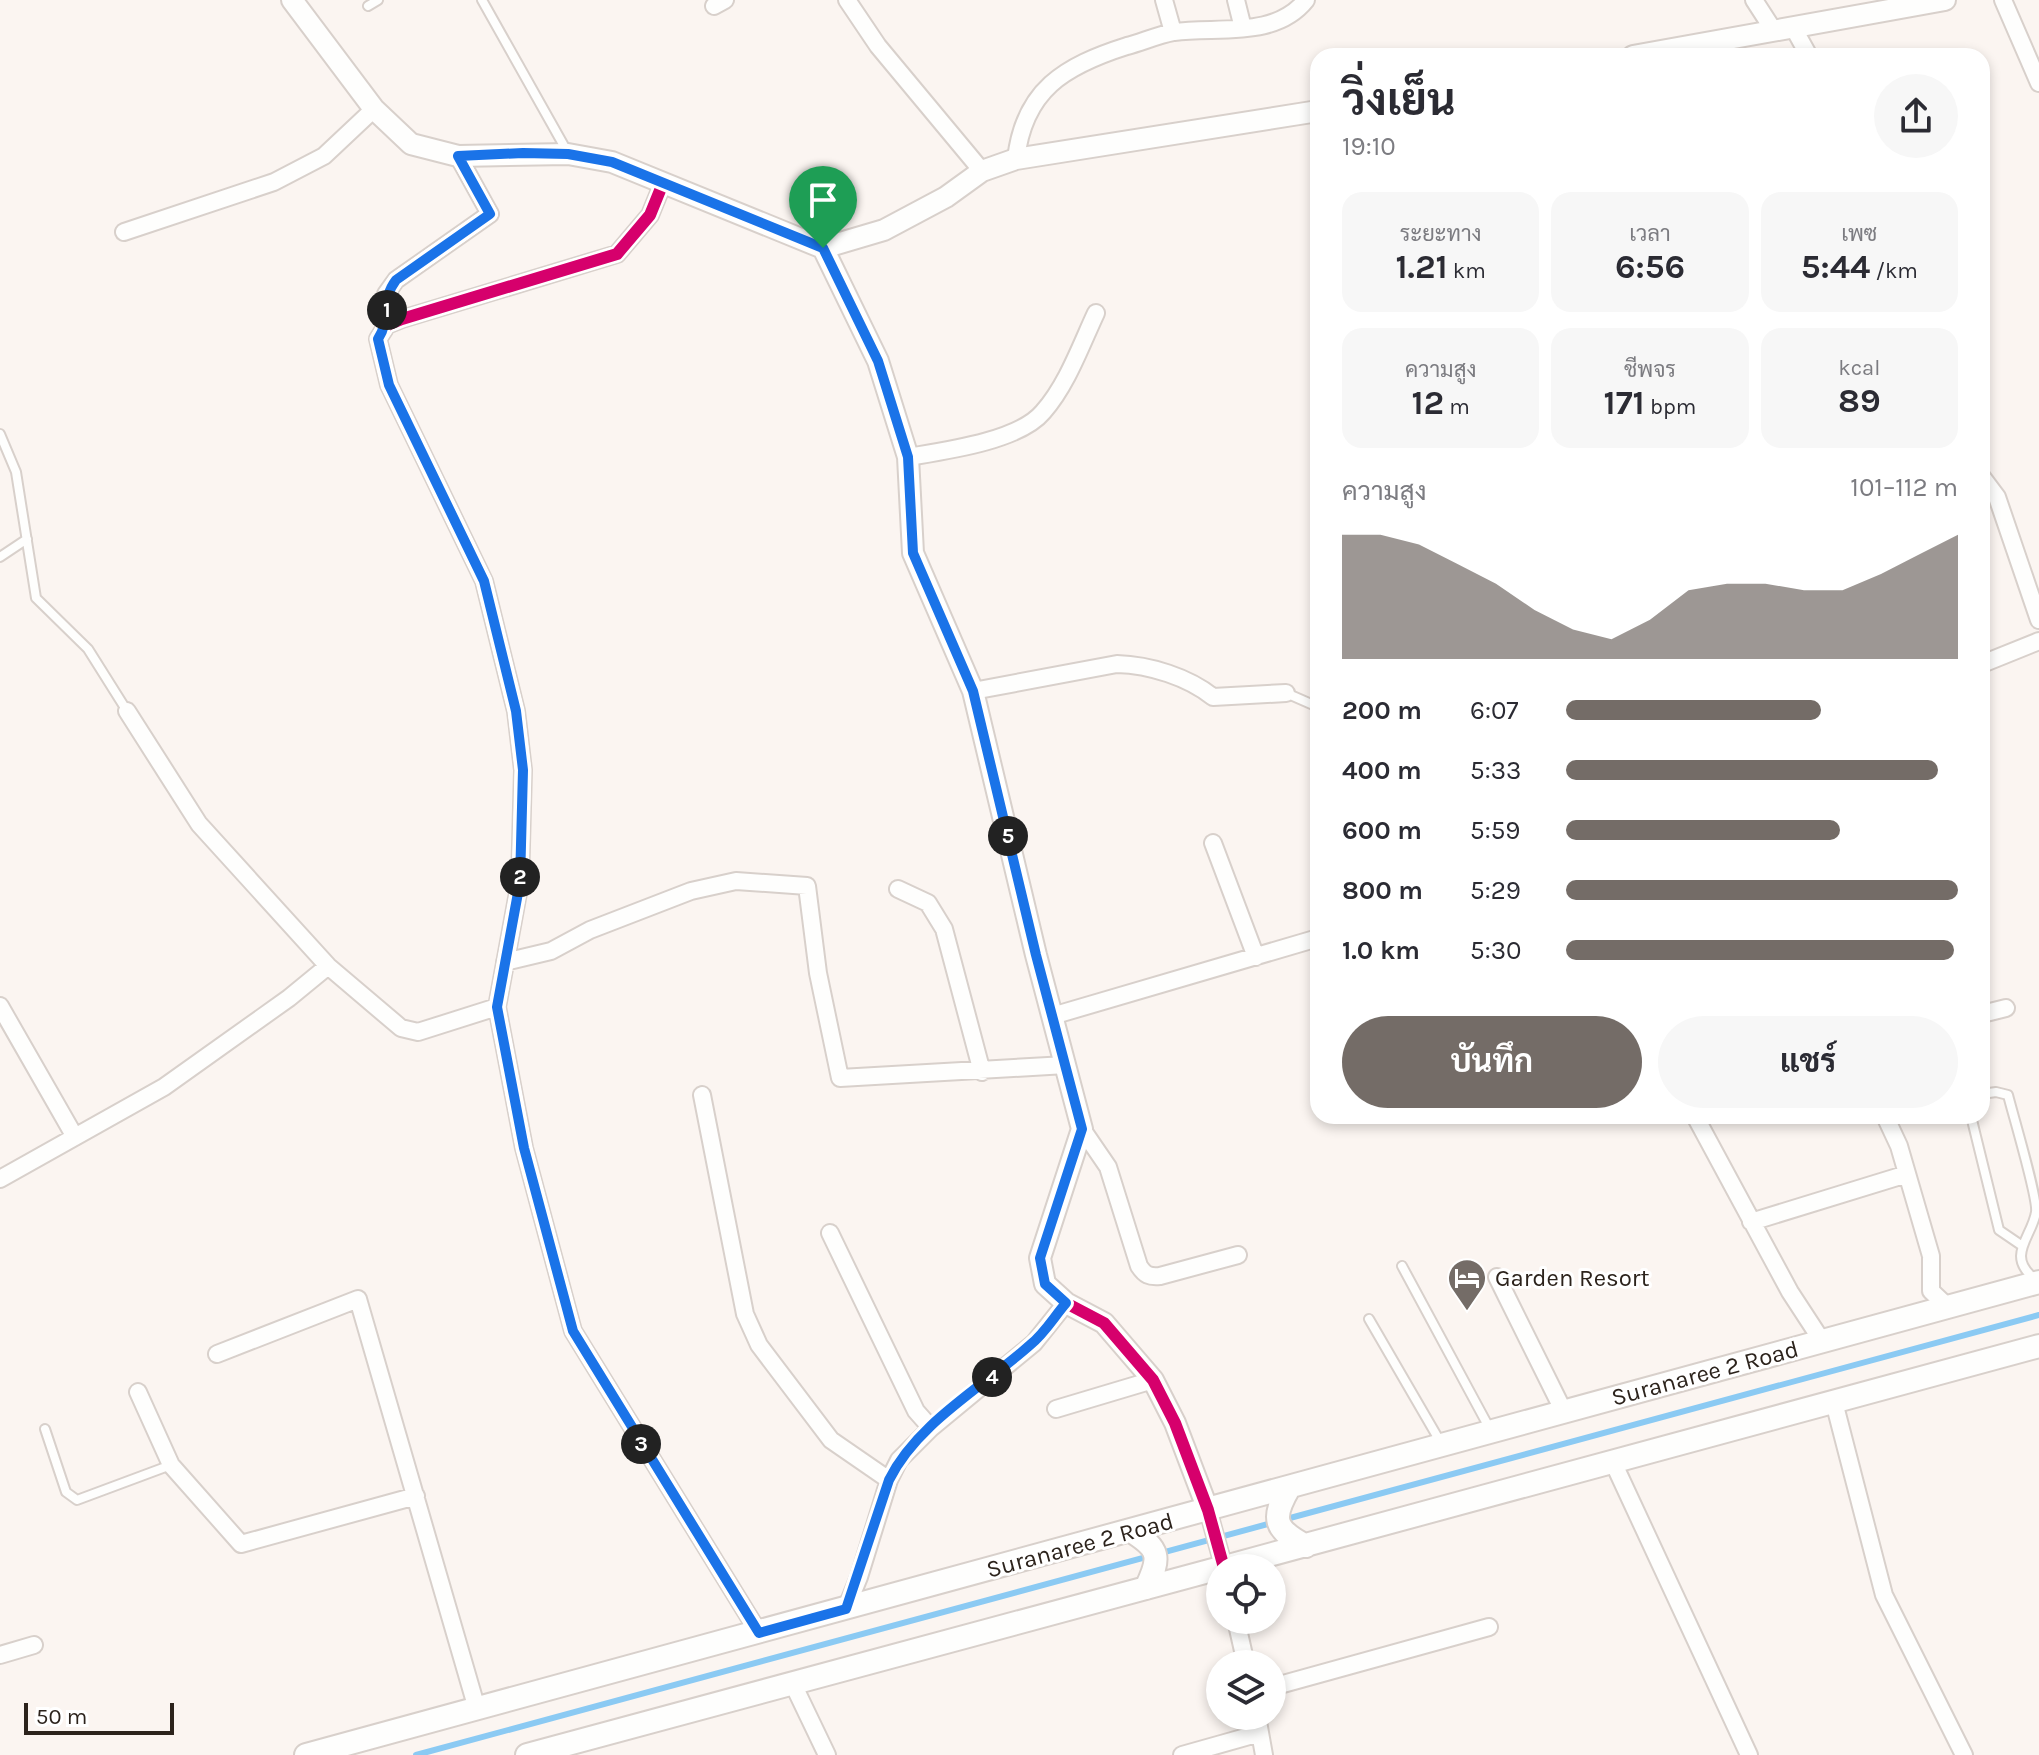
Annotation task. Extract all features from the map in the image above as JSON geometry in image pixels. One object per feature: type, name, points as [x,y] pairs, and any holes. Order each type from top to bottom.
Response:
[{"type":"main road","name":"Suranaree 2 Road","points":[[306,1755],[846,1609],[1284,1497],[1492,1432],[2039,1282]]},
{"type":"main road","points":[[1256,1554],[1297,1541],[1613,1462],[2039,1346]]},
{"type":"main road","points":[[1284,1497],[1279,1526],[1297,1541]]},
{"type":"main road","points":[[1139,1536],[1156,1555],[1150,1580]]},
{"type":"main road","points":[[527,1755],[793,1684],[1150,1580],[1206,1568]]},
{"type":"street","points":[[292,0],[374,109],[411,144],[458,156],[568,154],[612,162],[823,248],[884,230],[946,197],[982,171],[1016,159],[1310,112]]},
{"type":"street","points":[[847,0],[878,46],[982,171]]},
{"type":"street","points":[[1164,0],[1173,32]]},
{"type":"street","points":[[1236,0],[1243,28]]},
{"type":"street","points":[[1016,159],[1019,134],[1030,107],[1054,80],[1098,55],[1173,32],[1266,25],[1297,11],[1306,0]]},
{"type":"street","points":[[1754,0],[1802,48]]},
{"type":"street","points":[[1678,48],[1945,0]]},
{"type":"street","points":[[2003,0],[2039,83]]},
{"type":"street","points":[[124,232],[274,182],[324,156],[374,109]]},
{"type":"street","points":[[458,156],[490,214],[396,280],[386,294],[387,325],[378,339],[389,385],[484,581],[516,711],[523,770],[520,882],[497,1007],[524,1148],[573,1331],[759,1633]]},
{"type":"street","points":[[387,325],[617,254],[650,215],[663,183]]},
{"type":"street","points":[[823,248],[878,361],[908,457],[913,553],[973,691],[1082,1129],[1108,1167],[1143,1273],[1150,1277],[1160,1276],[1238,1255]]},
{"type":"street","points":[[908,457],[967,446],[1034,421],[1054,396],[1096,313]]},
{"type":"street","points":[[1990,488],[1997,497],[2039,620]]},
{"type":"street","points":[[1990,661],[2039,641]]},
{"type":"street","points":[[973,691],[1130,664],[1197,685],[1213,697],[1286,693]]},
{"type":"street","points":[[127,711],[199,824],[328,966],[401,1028],[418,1032],[497,1007]]},
{"type":"street","points":[[1213,843],[1256,957]]},
{"type":"street","points":[[505,962],[551,951],[590,930],[691,891],[736,881],[807,886],[818,973],[840,1078],[1066,1065]]},
{"type":"street","points":[[898,889],[928,903],[940,922],[982,1072]]},
{"type":"street","points":[[1052,1016],[1310,940]]},
{"type":"street","points":[[0,1179],[164,1087],[289,998],[328,966]]},
{"type":"street","points":[[0,1006],[75,1137]]},
{"type":"street","points":[[1990,1012],[2006,1008]]},
{"type":"street","points":[[702,1095],[745,1314],[759,1345],[831,1440],[889,1480]]},
{"type":"street","points":[[1699,1124],[1790,1292],[1822,1341]]},
{"type":"street","points":[[1888,1124],[1907,1174],[1931,1256],[1931,1291],[1948,1307]]},
{"type":"street","points":[[1082,1129],[1040,1258],[1045,1284],[1066,1303],[1104,1323],[1153,1380],[1175,1423],[1210,1517],[1219,1554]]},
{"type":"street","points":[[1751,1222],[1907,1174]]},
{"type":"street","points":[[830,1233],[916,1411],[931,1428]]},
{"type":"street","points":[[1497,1277],[1564,1412]]},
{"type":"street","points":[[217,1354],[358,1299],[477,1709]]},
{"type":"street","points":[[846,1609],[889,1480],[899,1460],[931,1428],[1034,1343],[1066,1303]]},
{"type":"street","points":[[1056,1409],[1153,1380]]},
{"type":"street","points":[[138,1392],[171,1465],[241,1544],[416,1496]]},
{"type":"street","points":[[1834,1402],[1884,1595],[1964,1755]]},
{"type":"street","points":[[1613,1462],[1749,1755]]},
{"type":"street","points":[[1286,1683],[1489,1627]]},
{"type":"street","points":[[0,1655],[34,1645]]},
{"type":"street","points":[[793,1684],[827,1755]]},
{"type":"street","points":[[1182,1755],[1243,1730]]},
{"type":"street","points":[[1259,1730],[1264,1755]]},
{"type":"lane","points":[[368,6],[378,0]]},
{"type":"lane","points":[[482,0],[568,154]]},
{"type":"lane","points":[[0,434],[16,472],[36,598],[88,649],[127,711]]},
{"type":"lane","points":[[0,557],[27,539]]},
{"type":"lane","points":[[1286,693],[1310,704]]},
{"type":"lane","points":[[1990,1093],[2008,1095],[2036,1210],[2020,1253],[2027,1273],[2039,1282]]},
{"type":"lane","points":[[1973,1124],[1999,1230],[2021,1245]]},
{"type":"lane","points":[[1402,1266],[1492,1432]]},
{"type":"lane","points":[[1369,1319],[1443,1446]]},
{"type":"lane","points":[[45,1429],[66,1492],[77,1500],[171,1465]]},
{"type":"waterway","points":[[416,1755],[2039,1315]]},
{"type":"cycle path","points":[[663,183],[650,215],[617,254],[402,319],[387,325],[378,339],[389,385],[484,581],[516,711],[523,770],[520,882],[497,1007],[524,1148],[573,1331],[759,1633]]},
{"type":"cycle path","points":[[823,248],[878,361],[908,457],[913,553],[973,691],[1036,955],[1082,1129],[1040,1258],[1045,1284],[1066,1303],[1104,1323],[1153,1380],[1175,1423],[1208,1510],[1220,1554]]},
{"type":"place","name":"Garden Resort","points":[[1467,1312]]},
{"type":"route","points":[[568,154],[612,162],[823,248],[878,361],[908,457],[913,553],[973,691],[1036,955],[1082,1129],[1040,1258],[1045,1284],[1066,1303],[1034,1343],[931,1428],[899,1460],[889,1480],[846,1609],[759,1633],[573,1331],[524,1148],[497,1007],[520,882],[523,770],[516,711],[484,581],[389,385],[378,339],[387,325],[386,294],[396,280],[490,214],[458,156],[568,154]]}]
